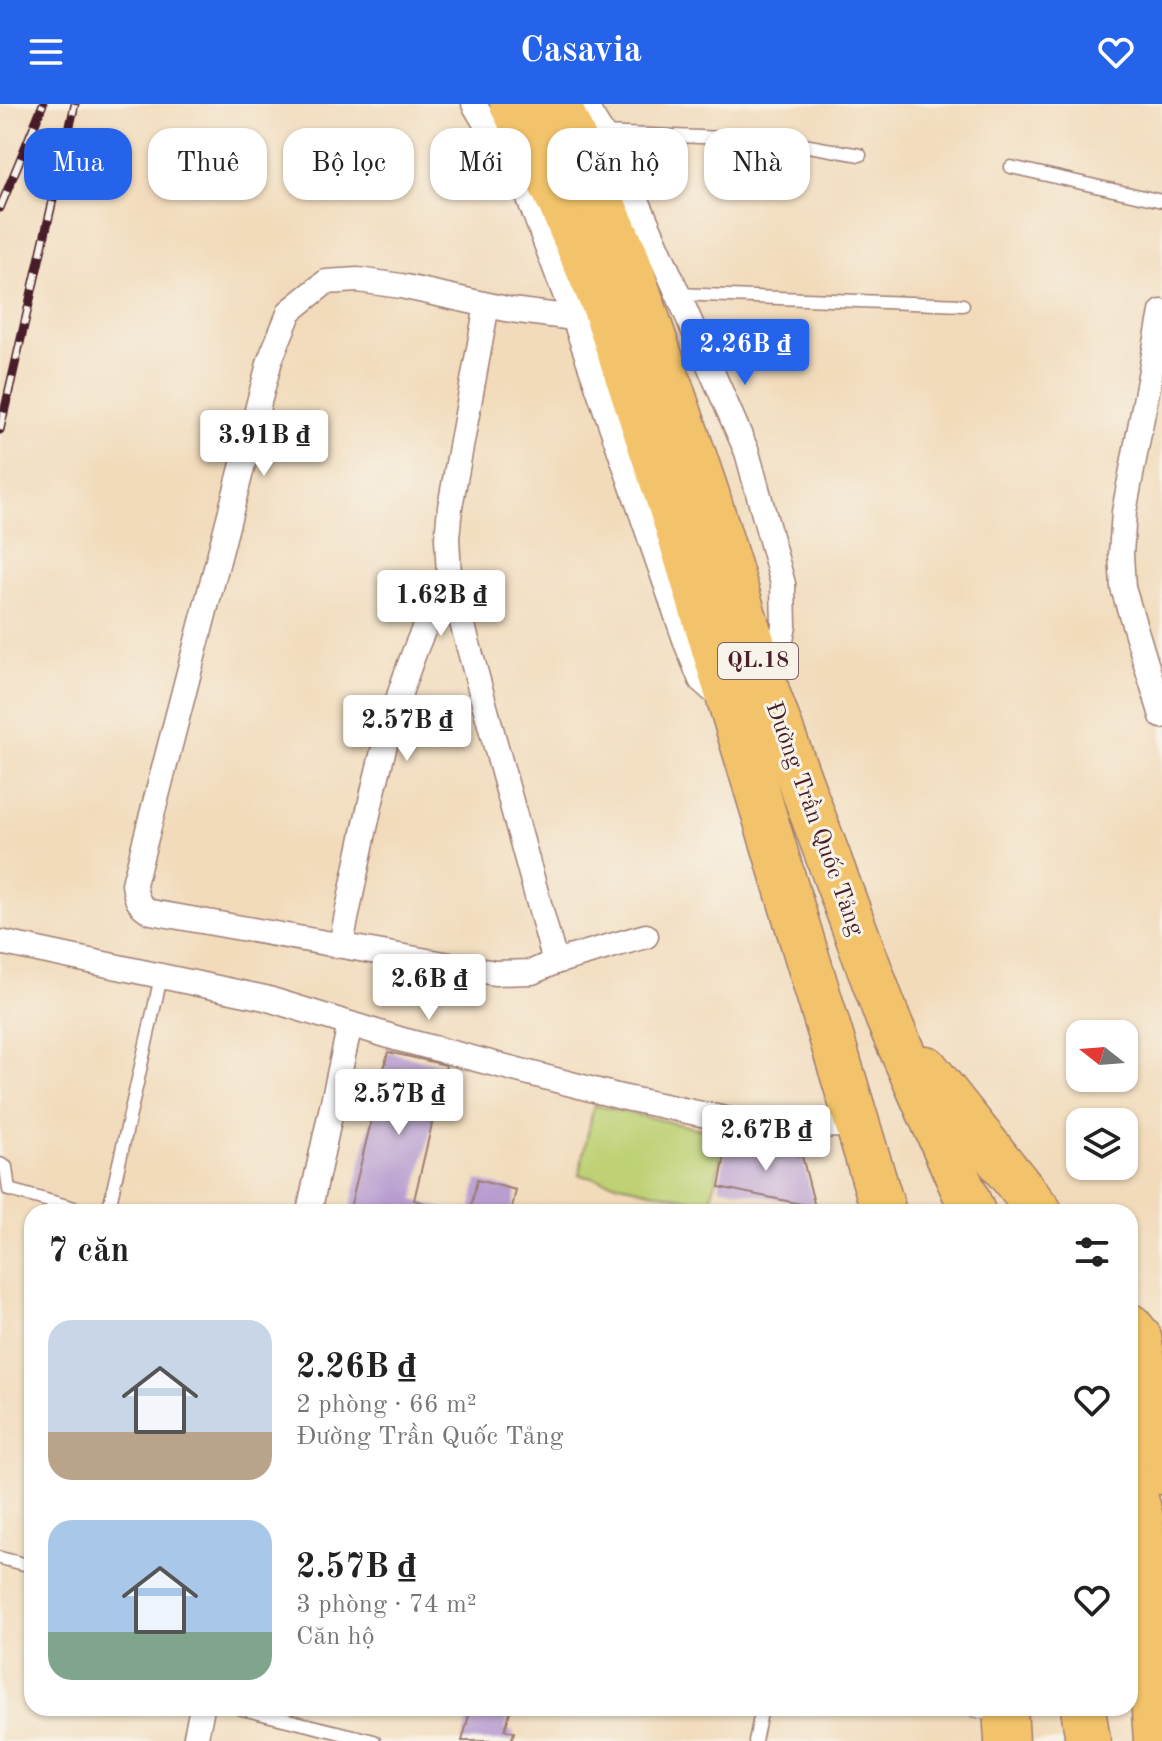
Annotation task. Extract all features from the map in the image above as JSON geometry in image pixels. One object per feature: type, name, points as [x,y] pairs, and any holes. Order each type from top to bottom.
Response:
[{"type":"highway","name":"Đường Trần Quốc Tảng","points":[[512,104],[558,198],[605,308],[676,523],[750,702],[969,1204]]},
{"type":"highway","name":"Đường Trần Quốc Tảng","points":[[558,104],[626,256],[706,491],[750,702],[858,1124],[882,1204]]},
{"type":"highway","points":[[888,1019],[942,1204]]},
{"type":"highway","points":[[888,1019],[956,1204]]},
{"type":"highway","points":[[888,1019],[987,1204]]},
{"type":"highway","points":[[888,1019],[1004,1204]]},
{"type":"highway","points":[[888,1019],[1034,1204]]},
{"type":"highway","points":[[1138,1339],[1162,1472]]},
{"type":"highway","points":[[1138,1506],[1156,1741]]},
{"type":"highway","points":[[1056,1716],[1059,1741]]},
{"type":"highway","points":[[1084,1716],[1088,1741]]},
{"type":"highway","points":[[1109,1716],[1112,1741]]},
{"type":"highway","points":[[1131,1716],[1133,1741]]},
{"type":"street","points":[[474,104],[528,196],[701,680],[750,702],[784,626],[783,584],[747,452],[637,200]]},
{"type":"street","points":[[584,104],[599,128]]},
{"type":"street","points":[[574,318],[358,280],[326,282],[290,311],[270,360],[134,884],[135,897],[140,906],[151,912],[495,973],[532,972],[555,962],[646,936]]},
{"type":"street","points":[[487,305],[450,507],[449,575],[555,962]]},
{"type":"street","points":[[1162,312],[1124,512],[1121,554],[1123,588],[1162,716]]},
{"type":"street","points":[[341,944],[371,802],[399,701],[413,654],[449,575]]},
{"type":"street","points":[[0,942],[265,998],[621,1097],[749,1124],[783,1128],[858,1124]]},
{"type":"street","points":[[311,1204],[350,1024]]},
{"type":"street","points":[[195,1741],[200,1716]]},
{"type":"lane","points":[[688,136],[775,140],[860,155]]},
{"type":"lane","points":[[1011,167],[1156,200]]},
{"type":"lane","points":[[678,294],[963,305]]},
{"type":"lane","points":[[110,1204],[161,977]]},
{"type":"lane","points":[[0,1164],[6,1167],[9,1190],[60,1204]]},
{"type":"lane","points":[[0,1558],[24,1563]]},
{"type":"lane","points":[[271,1716],[374,1741]]},
{"type":"lane","points":[[755,1741],[760,1716]]},
{"type":"green space","points":[[594,1105],[726,1135],[710,1204],[579,1175]]},
{"type":"building","points":[[388,1052],[446,1065],[414,1200],[428,1204],[351,1204]]},
{"type":"building","points":[[728,1139],[802,1156],[814,1204],[801,1204],[719,1187]]},
{"type":"building","points":[[477,1180],[516,1190],[513,1204],[472,1204]]},
{"type":"building","points":[[469,1716],[509,1716],[505,1730],[514,1732],[511,1741],[462,1741]]},
{"type":"railway","points":[[0,208],[43,104]]},
{"type":"railway","points":[[0,430],[75,104]]}]
